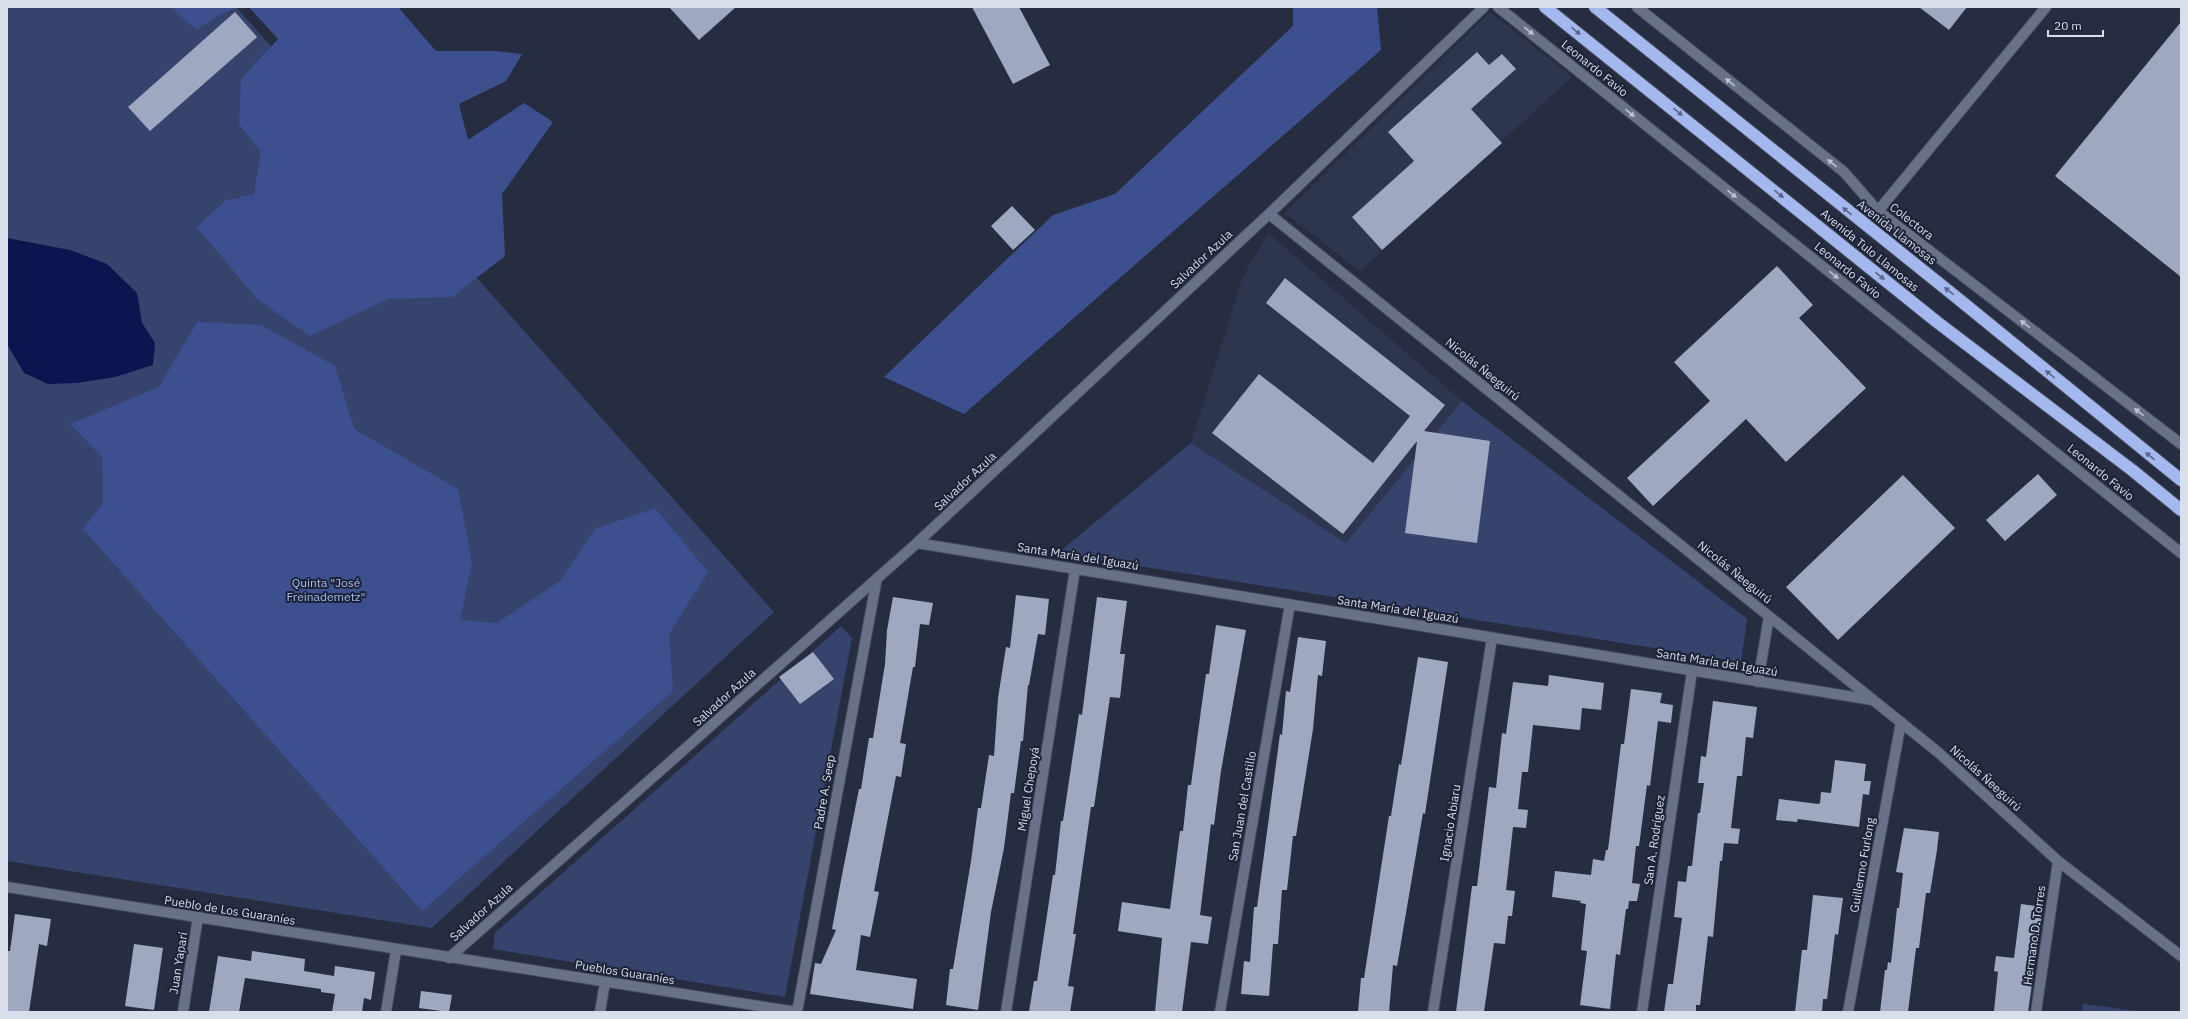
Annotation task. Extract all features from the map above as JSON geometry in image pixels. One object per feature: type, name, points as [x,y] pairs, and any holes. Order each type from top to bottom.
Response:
[{"type":"highway","name":"Avenida Tulo Llamosas","points":[[1545,7],[1937,322],[2132,470],[2181,510]]},
{"type":"highway","name":"Avenida Llamosas","points":[[1595,7],[2181,480]]},
{"type":"street","name":"Salvador Azula","points":[[449,958],[917,543],[1269,214],[1484,7]]},
{"type":"street","name":"Leonardo Favio","points":[[1498,7],[2181,553]]},
{"type":"street","name":"Colectora","points":[[1637,7],[1844,172],[1878,211],[2181,444]]},
{"type":"street","points":[[1878,211],[2046,7]]},
{"type":"street","name":"Nicolás Ñeeguirú","points":[[1269,214],[1901,722],[1939,753],[2058,861],[2181,956]]},
{"type":"street","name":"Santa María del Iguazú","points":[[917,543],[1874,701]]},
{"type":"street","name":"Miguel Chepoyá","points":[[1006,1012],[1075,569]]},
{"type":"street","name":"Padre A. Seep","points":[[797,1012],[877,578]]},
{"type":"street","name":"San Juan del Castillo","points":[[1220,1012],[1290,604]]},
{"type":"street","points":[[1758,682],[1769,616]]},
{"type":"street","name":"Ignacio Abiaru","points":[[1433,1012],[1492,638]]},
{"type":"street","name":"San A. Rodríguez","points":[[1642,1012],[1692,671]]},
{"type":"street","name":"Guillermo Furlong","points":[[1848,1012],[1901,722]]},
{"type":"street","name":"Hermano D. Torres","points":[[2036,1012],[2058,861]]},
{"type":"street","name":"Pueblo de Los Guaraníes","points":[[7,888],[198,917],[449,958]]},
{"type":"street","name":"Juan Yaparí","points":[[183,1012],[198,917]]},
{"type":"street","points":[[386,1012],[396,950]]},
{"type":"street","name":"Pueblos Guaraníes","points":[[449,958],[797,1012]]},
{"type":"street","points":[[600,1012],[605,982]]},
{"type":"shaded area","points":[[1490,12],[1572,77],[1360,271],[1285,213]]},
{"type":"shaded area","points":[[1268,233],[1462,401],[1346,543],[1191,443],[1243,276]]},
{"type":"shaded area","points":[[7,238],[70,250],[107,264],[137,293],[142,323],[155,343],[153,365],[115,377],[77,383],[48,384],[24,373],[7,344]]},
{"type":"green space","name":"Quinta \"José Freinademetz\"","points":[[7,7],[236,7],[774,612],[432,928],[7,861]]},
{"type":"green space","points":[[170,7],[238,7],[217,16],[197,30]]},
{"type":"green space","points":[[249,7],[398,7],[436,51],[496,51],[522,54],[506,81],[459,104],[468,140],[524,103],[553,122],[502,194],[505,256],[452,297],[388,299],[310,336],[257,299],[197,227],[225,201],[254,194],[261,152],[239,124],[241,79],[278,39]]},
{"type":"green space","points":[[1293,7],[1377,7],[1381,50],[964,414],[884,377],[1053,215],[1115,194],[1293,26]]},
{"type":"green space","points":[[197,322],[261,325],[335,366],[354,429],[458,489],[472,563],[460,620],[497,623],[560,581],[595,529],[655,508],[708,572],[669,634],[673,691],[422,911],[83,529],[103,503],[102,457],[70,424],[159,387]]},
{"type":"green space","points":[[1462,401],[1747,619],[1741,662],[1058,553],[1191,443],[1346,543]]},
{"type":"green space","points":[[841,626],[852,638],[785,997],[493,949],[495,933]]},
{"type":"green space","points":[[2083,1004],[2145,1012],[2082,1012]]},
{"type":"building","points":[[669,7],[736,7],[699,40]]},
{"type":"building","points":[[972,7],[1019,7],[1050,65],[1013,84]]},
{"type":"building","points":[[1919,7],[1967,7],[1949,30]]},
{"type":"building","points":[[235,12],[257,37],[150,131],[128,107]]},
{"type":"building","points":[[2181,22],[2181,277],[2055,176]]},
{"type":"building","points":[[1477,52],[1489,65],[1502,54],[1516,69],[1471,109],[1502,143],[1382,250],[1352,217],[1414,161],[1388,132]]},
{"type":"building","points":[[1012,206],[1035,230],[1013,250],[991,226]]},
{"type":"building","points":[[1777,266],[1813,305],[1799,318],[1866,388],[1786,462],[1746,419],[1653,506],[1627,478],[1710,401],[1674,362]]},
{"type":"building","points":[[1285,278],[1445,405],[1424,431],[1490,441],[1477,543],[1405,533],[1417,441],[1343,534],[1212,433],[1259,374],[1373,463],[1410,416],[1266,303]]},
{"type":"building","points":[[2038,474],[2057,495],[2005,541],[1986,520]]},
{"type":"building","points":[[1903,475],[1955,528],[1838,640],[1786,587]]},
{"type":"building","points":[[1016,595],[1049,599],[1045,635],[1038,634],[1028,685],[1023,741],[1021,741],[1014,793],[1011,793],[1004,848],[991,912],[978,1010],[946,1005],[950,969],[953,969],[971,861],[978,808],[981,808],[989,755],[994,756],[998,698],[1006,647],[1010,648]]},
{"type":"building","points":[[893,597],[933,603],[929,625],[920,624],[915,667],[913,667],[900,743],[906,744],[901,777],[896,776],[874,891],[879,892],[870,937],[861,935],[856,970],[917,979],[913,1009],[810,994],[815,963],[821,964],[836,930],[832,929],[859,789],[861,789],[869,738],[873,738],[885,664],[887,630]]},
{"type":"building","points":[[1097,597],[1127,601],[1120,654],[1125,654],[1120,698],[1110,697],[1094,807],[1091,807],[1073,934],[1076,934],[1068,986],[1074,987],[1070,1012],[1029,1012],[1034,981],[1037,981],[1053,875],[1055,875],[1061,821],[1063,821],[1079,714],[1082,715]]},
{"type":"building","points":[[1216,625],[1246,630],[1221,771],[1214,825],[1211,824],[1200,915],[1212,917],[1208,944],[1191,942],[1182,1012],[1155,1012],[1162,938],[1118,931],[1122,902],[1170,909],[1180,831],[1183,831],[1188,785],[1191,785],[1206,674],[1209,674]]},
{"type":"building","points":[[1298,637],[1326,641],[1322,676],[1318,675],[1313,729],[1296,836],[1293,836],[1287,890],[1282,890],[1278,944],[1273,944],[1269,996],[1241,994],[1244,961],[1250,962],[1254,907],[1257,907],[1280,734],[1282,735],[1286,691],[1290,692]]},
{"type":"building","points":[[813,652],[834,679],[800,704],[779,677]]},
{"type":"building","points":[[1418,657],[1448,662],[1425,814],[1423,813],[1397,966],[1393,965],[1389,1012],[1358,1012],[1361,978],[1364,978],[1389,816],[1391,816],[1399,764],[1401,765]]},
{"type":"building","points":[[1549,675],[1604,683],[1601,710],[1582,708],[1580,730],[1533,725],[1528,772],[1522,772],[1518,809],[1528,810],[1526,828],[1513,827],[1506,890],[1515,891],[1512,916],[1508,916],[1505,944],[1494,943],[1484,1012],[1456,1012],[1472,886],[1477,886],[1489,787],[1496,788],[1502,733],[1506,734],[1513,682],[1548,686]]},
{"type":"building","points":[[1631,689],[1662,693],[1660,703],[1673,705],[1671,723],[1658,721],[1650,786],[1647,785],[1639,846],[1636,846],[1632,883],[1640,884],[1637,901],[1629,901],[1628,909],[1626,909],[1620,955],[1616,954],[1610,1009],[1580,1005],[1587,951],[1581,950],[1586,904],[1580,903],[1581,901],[1552,897],[1555,871],[1591,875],[1593,859],[1604,861],[1606,850],[1608,850],[1621,744],[1624,744]]},
{"type":"building","points":[[1713,701],[1757,707],[1753,738],[1746,737],[1742,776],[1737,776],[1731,828],[1740,829],[1738,844],[1724,843],[1722,861],[1720,861],[1713,937],[1708,936],[1700,1005],[1696,1005],[1696,1012],[1664,1012],[1668,984],[1673,984],[1682,918],[1674,917],[1678,881],[1686,882],[1688,866],[1692,866],[1698,813],[1700,813],[1704,783],[1698,783],[1701,756],[1706,757]]},
{"type":"building","points":[[1835,760],[1866,764],[1864,781],[1871,781],[1869,795],[1863,794],[1859,827],[1798,819],[1797,822],[1776,820],[1779,799],[1818,804],[1820,803],[1821,792],[1831,793]]},
{"type":"building","points":[[1904,828],[1939,832],[1937,850],[1930,893],[1926,893],[1919,948],[1916,948],[1908,1012],[1880,1012],[1885,970],[1887,970],[1888,962],[1891,963],[1897,908],[1899,908],[1903,873],[1896,872]]},
{"type":"building","points":[[1813,895],[1843,898],[1838,935],[1835,934],[1827,999],[1823,999],[1822,1012],[1795,1012],[1802,950],[1807,950]]},
{"type":"building","points":[[2021,904],[2043,907],[2028,1012],[1994,1011],[1998,972],[1994,971],[1996,956],[2014,958]]},
{"type":"building","points":[[15,914],[51,919],[47,946],[39,944],[29,1012],[7,1012],[7,959],[8,951],[10,951]]},
{"type":"building","points":[[134,944],[163,948],[154,1010],[125,1006]]},
{"type":"building","points":[[252,951],[305,959],[304,971],[334,976],[335,966],[375,972],[371,1000],[364,998],[362,1012],[332,1012],[335,994],[321,992],[321,989],[245,978],[239,1012],[209,1012],[218,956],[251,961]]},
{"type":"building","points":[[421,991],[452,995],[449,1012],[419,1008]]}]
